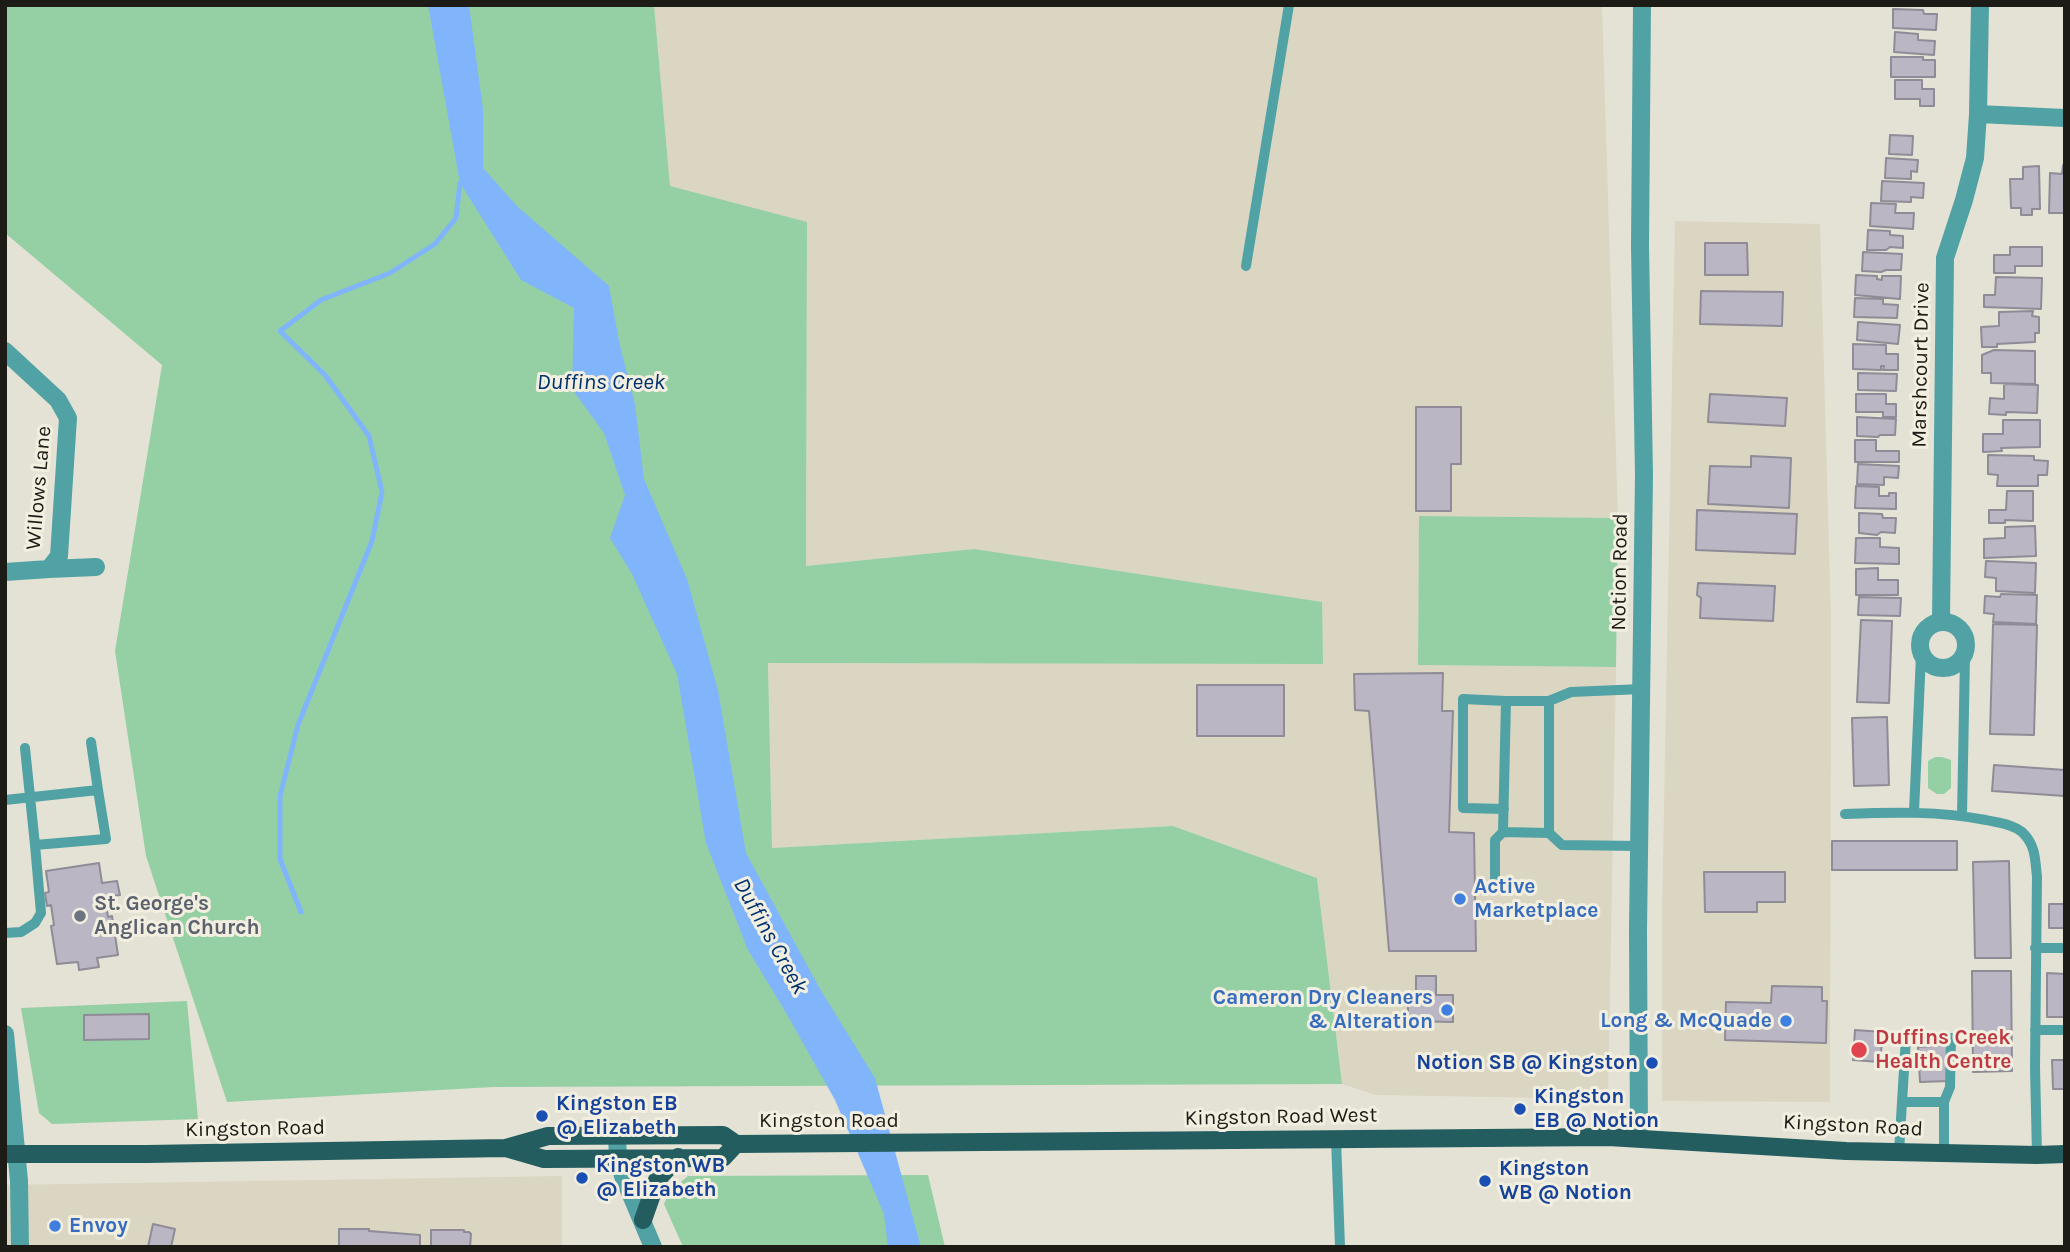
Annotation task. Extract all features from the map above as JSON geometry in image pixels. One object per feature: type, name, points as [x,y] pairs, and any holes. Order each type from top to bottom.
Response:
[{"type":"main road","points":[[723,1135],[736,1144],[723,1158],[544,1158],[506,1148],[548,1136],[723,1135]]},
{"type":"main road","name":"Kingston Road West","points":[[923,1143],[1608,1137],[1639,1139]]},
{"type":"main road","name":"Kingston Road","points":[[1639,1139],[1846,1151],[2065,1154]]},
{"type":"main road","name":"Kingston Road","points":[[736,1144],[923,1143]]},
{"type":"main road","name":"Kingston Road","points":[[10,1153],[147,1154],[506,1148]]},
{"type":"main road","points":[[643,1220],[657,1180],[678,1157]]},
{"type":"street","name":"Notion Road","points":[[1639,1139],[1638,930],[1644,475],[1640,247],[1642,5]]},
{"type":"street","name":"Marshcourt Drive","points":[[1941,621],[1945,258],[1975,158],[1980,5]]},
{"type":"street","points":[[1978,114],[2065,118]]},
{"type":"street","name":"Willows Lane","points":[[5,351],[58,400],[68,418],[59,556],[49,569]]},
{"type":"street","name":"Willows Lane","points":[[5,572],[96,567]]},
{"type":"street","points":[[1941,621],[1957,625],[1967,640],[1965,656],[1956,666],[1943,670],[1930,665],[1921,655],[1919,644],[1922,633],[1930,625],[1941,621]]},
{"type":"street","points":[[5,1034],[10,1153],[19,1181],[20,1247]]},
{"type":"street","points":[[617,1137],[623,1176],[653,1247]]},
{"type":"lane","points":[[1246,266],[1289,5]]},
{"type":"lane","points":[[1914,812],[1921,655]]},
{"type":"lane","points":[[1962,816],[1965,656]]},
{"type":"lane","points":[[1504,810],[1464,808],[1463,699],[1549,701],[1572,692],[1642,689]]},
{"type":"lane","points":[[1495,878],[1495,840],[1503,832],[1506,701]]},
{"type":"lane","points":[[1549,701],[1549,833]]},
{"type":"lane","points":[[36,845],[106,839],[91,742]]},
{"type":"lane","points":[[5,933],[21,932],[34,923],[41,913],[25,748]]},
{"type":"lane","points":[[5,800],[98,790]]},
{"type":"lane","points":[[1845,814],[1914,812],[1962,816],[2009,825],[2022,832],[2034,848],[2037,877],[2037,1155]]},
{"type":"lane","points":[[1503,832],[1549,833],[1562,845],[1639,846]]},
{"type":"lane","points":[[2035,948],[2065,948]]},
{"type":"lane","points":[[2035,1030],[2065,1030]]},
{"type":"lane","points":[[1899,1152],[1906,1038],[1951,1038],[1950,1087],[1944,1102],[1944,1153]]},
{"type":"lane","points":[[1902,1102],[1944,1102]]},
{"type":"lane","points":[[1336,1139],[1340,1247]]},
{"type":"shaded area","points":[[654,5],[1602,5],[1618,518],[1419,516],[1418,665],[1616,667],[1608,1099],[1376,1095],[1342,1084],[1317,878],[1173,826],[772,848],[768,663],[1322,664],[974,549],[806,566],[807,223],[670,186]]},
{"type":"shaded area","points":[[1675,221],[1820,224],[1831,622],[1830,1102],[1662,1101],[1662,913]]},
{"type":"shaded area","points":[[562,1176],[562,1247],[5,1247],[5,1185]]},
{"type":"green space","points":[[5,5],[654,5],[670,186],[807,222],[806,566],[974,549],[1322,602],[1323,664],[768,663],[772,848],[1173,826],[1317,878],[1342,1084],[493,1087],[227,1102],[146,856],[115,651],[162,365],[5,233]]},
{"type":"green space","points":[[1419,516],[1618,518],[1616,667],[1418,665]]},
{"type":"green space","points":[[1935,757],[1951,760],[1951,788],[1944,794],[1937,794],[1928,788],[1928,761]]},
{"type":"green space","points":[[187,1001],[198,1119],[52,1124],[39,1113],[21,1008]]},
{"type":"green space","points":[[928,1175],[945,1247],[683,1247],[664,1204],[670,1191],[688,1176]]},
{"type":"water","name":"Duffins Creek","points":[[428,5],[469,5],[483,109],[483,168],[518,207],[609,286],[620,346],[635,404],[644,479],[687,579],[718,690],[746,853],[820,989],[875,1078],[921,1247],[888,1247],[884,1214],[835,1100],[748,950],[706,843],[677,674],[632,574],[610,538],[625,495],[604,433],[572,389],[574,308],[521,280],[460,183]]},
{"type":"building","points":[[1893,9],[1923,10],[1924,14],[1937,14],[1936,30],[1893,28]]},
{"type":"building","points":[[1895,32],[1918,34],[1918,40],[1935,41],[1934,55],[1894,52]]},
{"type":"building","points":[[1891,57],[1923,57],[1923,60],[1935,60],[1935,77],[1891,77]]},
{"type":"building","points":[[1895,80],[1922,80],[1922,89],[1934,89],[1934,106],[1920,106],[1920,99],[1895,99]]},
{"type":"building","points":[[1890,135],[1913,136],[1912,155],[1889,154]]},
{"type":"building","points":[[1886,158],[1918,160],[1917,172],[1911,171],[1911,179],[1885,178]]},
{"type":"building","points":[[2063,165],[2065,213],[2049,213],[2050,173],[2062,174]]},
{"type":"building","points":[[2039,166],[2040,209],[2032,209],[2032,215],[2021,215],[2021,208],[2011,208],[2010,179],[2023,179],[2023,167]]},
{"type":"building","points":[[1882,181],[1924,183],[1923,198],[1911,197],[1911,202],[1881,201]]},
{"type":"building","points":[[1871,203],[1896,204],[1895,213],[1914,213],[1913,229],[1870,226]]},
{"type":"building","points":[[1868,230],[1890,231],[1890,235],[1903,236],[1903,248],[1867,250]]},
{"type":"building","points":[[1705,243],[1747,243],[1748,275],[1705,275]]},
{"type":"building","points":[[2010,247],[2042,247],[2042,266],[2015,266],[2015,273],[1994,273],[1994,255],[2010,255]]},
{"type":"building","points":[[1863,252],[1902,254],[1901,270],[1862,271]]},
{"type":"building","points":[[1856,275],[1877,276],[1877,279],[1882,280],[1882,276],[1901,276],[1900,299],[1855,295]]},
{"type":"building","points":[[1996,277],[2042,278],[2041,309],[1984,307],[1984,295],[1995,295]]},
{"type":"building","points":[[1701,291],[1783,292],[1782,326],[1700,324]]},
{"type":"building","points":[[1855,298],[1883,299],[1883,304],[1898,305],[1897,318],[1854,317]]},
{"type":"building","points":[[2033,311],[2032,316],[2039,317],[2039,333],[2035,333],[2035,342],[1982,347],[1981,327],[1999,326],[1999,312]]},
{"type":"building","points":[[1858,322],[1900,325],[1898,344],[1857,340]]},
{"type":"building","points":[[1853,344],[1886,345],[1886,354],[1898,354],[1898,370],[1883,370],[1884,366],[1881,366],[1881,370],[1853,369]]},
{"type":"building","points":[[1994,350],[2035,351],[2035,384],[1991,383],[1991,373],[1982,373],[1982,355]]},
{"type":"building","points":[[1858,373],[1897,374],[1896,391],[1858,390]]},
{"type":"building","points":[[2004,384],[2038,385],[2037,413],[1989,414],[1990,398],[2004,399]]},
{"type":"building","points":[[1710,394],[1787,398],[1785,426],[1708,422]]},
{"type":"building","points":[[1856,394],[1886,394],[1886,404],[1896,404],[1896,417],[1883,417],[1883,412],[1856,412]]},
{"type":"building","points":[[1416,407],[1461,407],[1461,464],[1451,464],[1451,511],[1416,511]]},
{"type":"building","points":[[1857,417],[1896,419],[1895,435],[1857,436]]},
{"type":"building","points":[[2003,420],[2040,420],[2040,447],[2001,448],[2002,451],[1983,452],[1983,434],[2003,434]]},
{"type":"building","points":[[1855,440],[1876,440],[1876,451],[1899,451],[1899,462],[1855,462]]},
{"type":"building","points":[[1988,455],[2034,456],[2034,460],[2048,461],[2047,475],[2038,475],[2038,486],[1997,486],[1998,475],[1988,474]]},
{"type":"building","points":[[1751,456],[1791,458],[1789,508],[1708,504],[1710,466],[1751,467]]},
{"type":"building","points":[[1858,464],[1899,466],[1898,478],[1884,477],[1884,485],[1857,484]]},
{"type":"building","points":[[1856,486],[1879,487],[1879,496],[1896,493],[1896,509],[1855,508]]},
{"type":"building","points":[[2007,491],[2033,491],[2033,521],[2005,520],[2005,523],[1989,523],[1989,510],[2006,510]]},
{"type":"building","points":[[1697,510],[1797,514],[1795,554],[1696,550]]},
{"type":"building","points":[[1859,513],[1896,518],[1895,533],[1859,533]]},
{"type":"building","points":[[2035,526],[2036,556],[1984,558],[1984,539],[2005,538],[2005,527]]},
{"type":"building","points":[[1856,538],[1880,538],[1880,547],[1899,548],[1899,564],[1855,563]]},
{"type":"building","points":[[1986,561],[2036,563],[2035,593],[1996,591],[1996,578],[1985,577]]},
{"type":"building","points":[[1878,568],[1878,580],[1898,580],[1898,595],[1856,595],[1856,569]]},
{"type":"building","points":[[1698,583],[1775,586],[1773,621],[1700,618],[1701,598],[1697,595]]},
{"type":"building","points":[[2001,594],[2037,595],[2036,624],[1993,622],[1994,614],[1984,613],[1985,596],[2000,597]]},
{"type":"building","points":[[1859,597],[1901,598],[1900,616],[1858,615]]},
{"type":"building","points":[[1861,620],[1892,621],[1889,703],[1857,702]]},
{"type":"building","points":[[1993,624],[2037,625],[2034,735],[1990,734]]},
{"type":"building","points":[[1443,673],[1442,711],[1453,711],[1449,832],[1474,833],[1476,951],[1389,951],[1369,711],[1355,710],[1354,674]]},
{"type":"building","points":[[1197,685],[1284,685],[1284,736],[1197,736]]},
{"type":"building","points":[[1887,717],[1889,785],[1854,786],[1852,718]]},
{"type":"building","points":[[1994,765],[2065,770],[2065,796],[1992,791]]},
{"type":"building","points":[[1832,841],[1957,841],[1957,870],[1832,870]]},
{"type":"building","points":[[2009,861],[2011,958],[1975,958],[1973,862]]},
{"type":"building","name":"St. George's Anglican Church","points":[[99,863],[102,883],[117,881],[120,895],[105,897],[108,917],[112,916],[118,955],[97,958],[99,967],[79,970],[78,962],[57,964],[51,926],[54,925],[51,905],[47,906],[45,893],[49,892],[46,871]]},
{"type":"building","points":[[1704,872],[1785,872],[1785,902],[1757,902],[1757,912],[1705,912]]},
{"type":"building","points":[[2049,904],[2065,904],[2065,928],[2049,928]]},
{"type":"building","points":[[1972,971],[2011,971],[2012,1071],[1973,1072]]},
{"type":"building","points":[[2047,973],[2065,974],[2065,1017],[2047,1017]]},
{"type":"building","points":[[1416,976],[1436,976],[1436,995],[1453,995],[1453,1022],[1408,1021],[1408,995],[1416,995]]},
{"type":"building","points":[[1772,986],[1822,987],[1822,1001],[1827,1001],[1826,1043],[1725,1040],[1726,1002],[1771,1003]]},
{"type":"building","points":[[149,1014],[149,1039],[84,1040],[84,1015]]},
{"type":"building","points":[[1855,1030],[1883,1032],[1880,1062],[1853,1060]]},
{"type":"building","points":[[1947,1045],[1949,1081],[1920,1082],[1918,1047]]},
{"type":"building","points":[[2052,1060],[2065,1060],[2065,1089],[2053,1089]]},
{"type":"building","points":[[153,1224],[175,1229],[171,1247],[148,1247]]},
{"type":"building","points":[[339,1229],[369,1229],[420,1235],[420,1247],[339,1247]]},
{"type":"building","points":[[431,1230],[469,1232],[470,1247],[431,1247]]},
{"type":"waterway","points":[[301,912],[280,859],[280,796],[298,725],[372,541],[382,492],[369,436],[325,375],[280,331],[321,300],[390,273],[435,244],[456,218],[460,183]]},
{"type":"place","name":"Active Marketplace","points":[[1460,899]]},
{"type":"place","name":"St. George's Anglican Church","points":[[80,916]]},
{"type":"place","name":"Cameron Dry Cleaners & Alteration","points":[[1447,1010]]},
{"type":"place","name":"Long & McQuade","points":[[1786,1021]]},
{"type":"place","name":"Duffins Creek Health Centre","points":[[1859,1050]]},
{"type":"place","name":"Notion SB @ Kingston","points":[[1652,1063]]},
{"type":"place","name":"Kingston EB @ Notion","points":[[1520,1109]]},
{"type":"place","name":"Kingston EB @ Elizabeth","points":[[542,1116]]},
{"type":"place","name":"Kingston WB @ Elizabeth","points":[[582,1178]]},
{"type":"place","name":"Kingston WB @ Notion","points":[[1485,1181]]},
{"type":"place","name":"Envoy","points":[[55,1226]]}]
